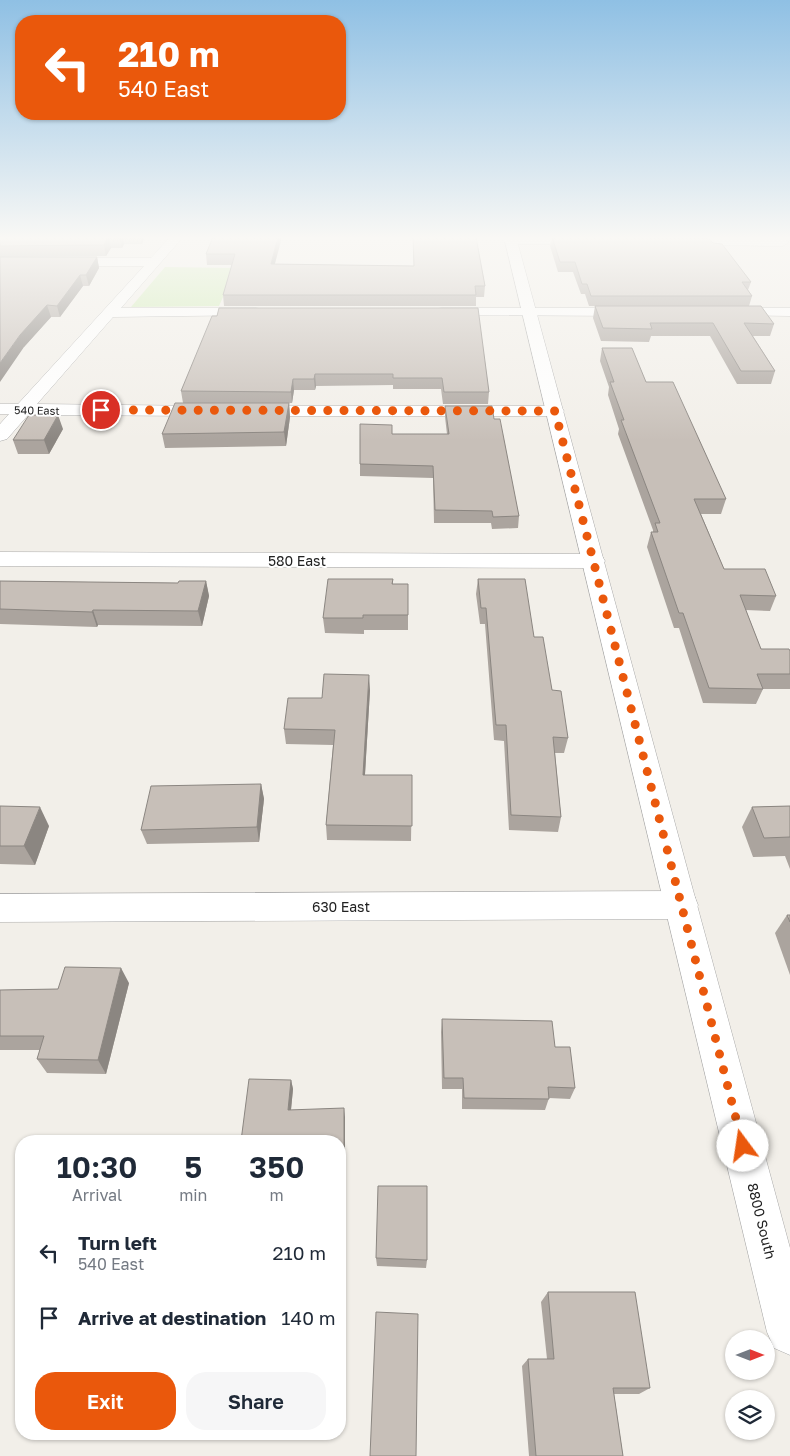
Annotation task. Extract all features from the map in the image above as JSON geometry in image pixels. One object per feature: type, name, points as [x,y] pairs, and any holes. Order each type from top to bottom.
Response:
[{"type":"street","points":[[0,436],[115,305]]},
{"type":"street","name":"8800 South","points":[[528,305],[790,1332]]},
{"type":"street","points":[[109,312],[275,312]]},
{"type":"street","points":[[432,312],[647,312]]},
{"type":"street","points":[[714,312],[790,312]]},
{"type":"street","name":"540 East","points":[[0,409],[555,411]]},
{"type":"street","name":"580 East","points":[[0,559],[594,561]]},
{"type":"street","name":"630 East","points":[[0,908],[682,905]]},
{"type":"green space","points":[[133,305],[219,305],[219,306],[131,307]]},
{"type":"building","points":[[0,305],[58,305],[47,305],[20,335],[0,363]]},
{"type":"building","points":[[595,306],[761,306],[774,324],[744,323],[775,371],[741,371],[713,323],[650,323],[652,329],[603,328]]},
{"type":"building","points":[[219,308],[478,308],[489,392],[444,392],[442,378],[393,378],[393,374],[315,374],[314,379],[293,379],[291,392],[181,391],[212,316],[217,316]]},
{"type":"building","points":[[602,348],[632,348],[646,382],[673,382],[726,499],[694,499],[724,569],[765,569],[776,596],[740,595],[761,649],[789,649],[790,674],[757,674],[763,689],[709,688],[683,613],[679,613],[651,532],[658,532],[655,523],[660,523],[621,420],[624,420],[610,382],[614,382]]},
{"type":"building","points":[[175,403],[289,403],[284,432],[162,434]]},
{"type":"building","points":[[445,406],[492,406],[494,419],[500,419],[519,516],[493,517],[492,511],[435,510],[433,466],[360,464],[360,424],[392,425],[392,434],[449,434]]},
{"type":"building","points":[[29,415],[58,415],[44,440],[13,440]]},
{"type":"building","points":[[328,579],[393,579],[392,584],[408,584],[408,615],[363,615],[363,618],[323,618]]},
{"type":"building","points":[[478,579],[525,579],[534,637],[543,637],[552,690],[561,691],[568,738],[553,737],[561,817],[511,815],[506,725],[496,725],[486,608],[481,608]]},
{"type":"building","points":[[0,581],[178,583],[179,581],[206,581],[198,611],[93,610],[92,612],[0,609]]},
{"type":"building","points":[[324,674],[369,675],[363,775],[412,775],[412,826],[326,825],[335,730],[284,729],[288,698],[322,698]]},
{"type":"building","points":[[261,784],[257,827],[141,830],[151,786]]},
{"type":"building","points":[[0,806],[40,807],[24,846],[0,846]]},
{"type":"building","points":[[790,806],[790,837],[764,838],[752,807]]},
{"type":"building","points":[[65,967],[121,968],[98,1060],[37,1059],[44,1036],[0,1036],[0,990],[58,989]]},
{"type":"building","points":[[442,1019],[552,1021],[555,1047],[570,1047],[575,1088],[548,1087],[549,1099],[464,1098],[463,1078],[444,1078]]},
{"type":"building","points":[[249,1079],[291,1080],[288,1110],[344,1108],[344,1135],[242,1135]]},
{"type":"building","points":[[378,1186],[427,1186],[427,1260],[376,1258]]},
{"type":"building","points":[[548,1292],[635,1292],[650,1388],[613,1388],[623,1456],[536,1456],[528,1359],[554,1359]]},
{"type":"building","points":[[376,1312],[418,1314],[416,1456],[370,1456]]},
{"type":"route","points":[[101,410],[555,411],[743,1146]]}]
